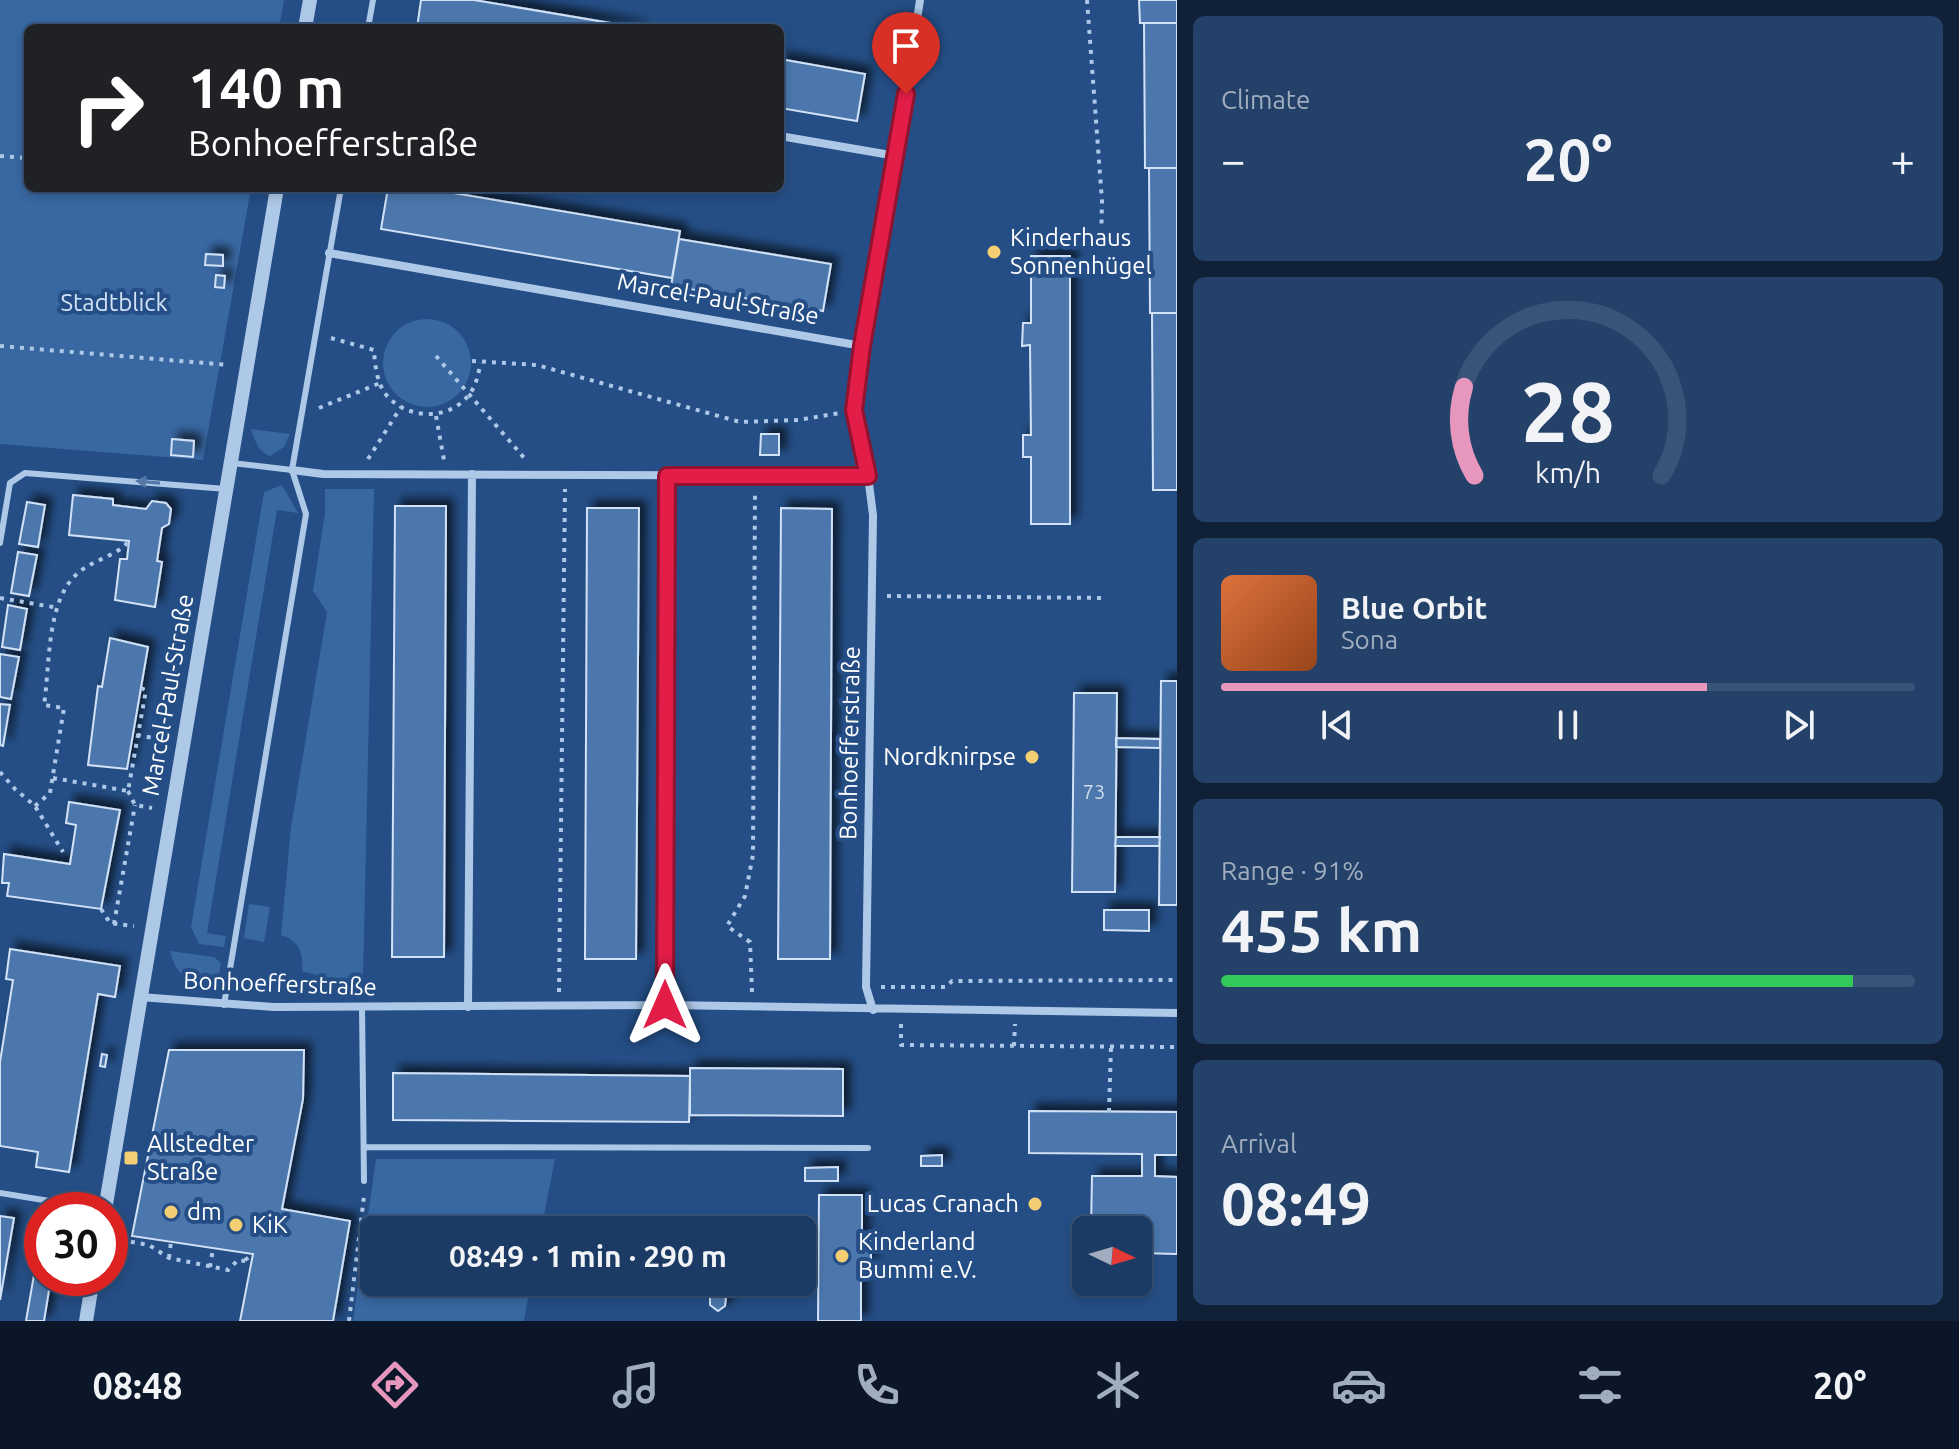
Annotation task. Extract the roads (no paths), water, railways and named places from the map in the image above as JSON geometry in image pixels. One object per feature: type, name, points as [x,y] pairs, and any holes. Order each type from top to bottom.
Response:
[{"type":"street","points":[[306,24],[310,0]]},
{"type":"street","name":"Bonhoefferstraße","points":[[873,1010],[866,987],[873,515],[854,410],[920,0]]},
{"type":"street","points":[[784,137],[896,156]]},
{"type":"street","name":"Marcel-Paul-Straße","points":[[108,1192],[276,192]]},
{"type":"street","name":"Marcel-Paul-Straße","points":[[329,253],[862,346]]},
{"type":"street","points":[[292,470],[358,474],[868,476]]},
{"type":"street","points":[[468,1007],[472,474]]},
{"type":"street","points":[[665,1005],[667,476]]},
{"type":"street","name":"Bonhoefferstraße","points":[[139,997],[224,1005],[665,1005],[1177,1013]]},
{"type":"street","points":[[86,1321],[90,1296]]},
{"type":"lane","points":[[369,24],[373,0]]},
{"type":"lane","points":[[224,1005],[306,514],[292,470],[340,192]]},
{"type":"lane","points":[[230,463],[292,470]]},
{"type":"lane","points":[[0,543],[10,483],[25,473],[226,489]]},
{"type":"lane","points":[[362,1007],[364,1181]]},
{"type":"lane","points":[[364,1147],[868,1148]]},
{"type":"lane","points":[[0,1193],[24,1197]]},
{"type":"place","name":"Kinderhaus Sonnenhügel","points":[[994,252]]},
{"type":"place","name":"Nordknirpse","points":[[1032,757]]},
{"type":"place","name":"Allstedter Straße","points":[[131,1158]]},
{"type":"place","name":"Lucas Cranach","points":[[1035,1204]]},
{"type":"place","name":"dm","points":[[171,1212]]},
{"type":"place","name":"KiK","points":[[236,1225]]},
{"type":"place","name":"Kinderland Bummi e.V.","points":[[842,1256]]},
{"type":"park label","name":"Stadtblick","points":[[114,303]]}]
